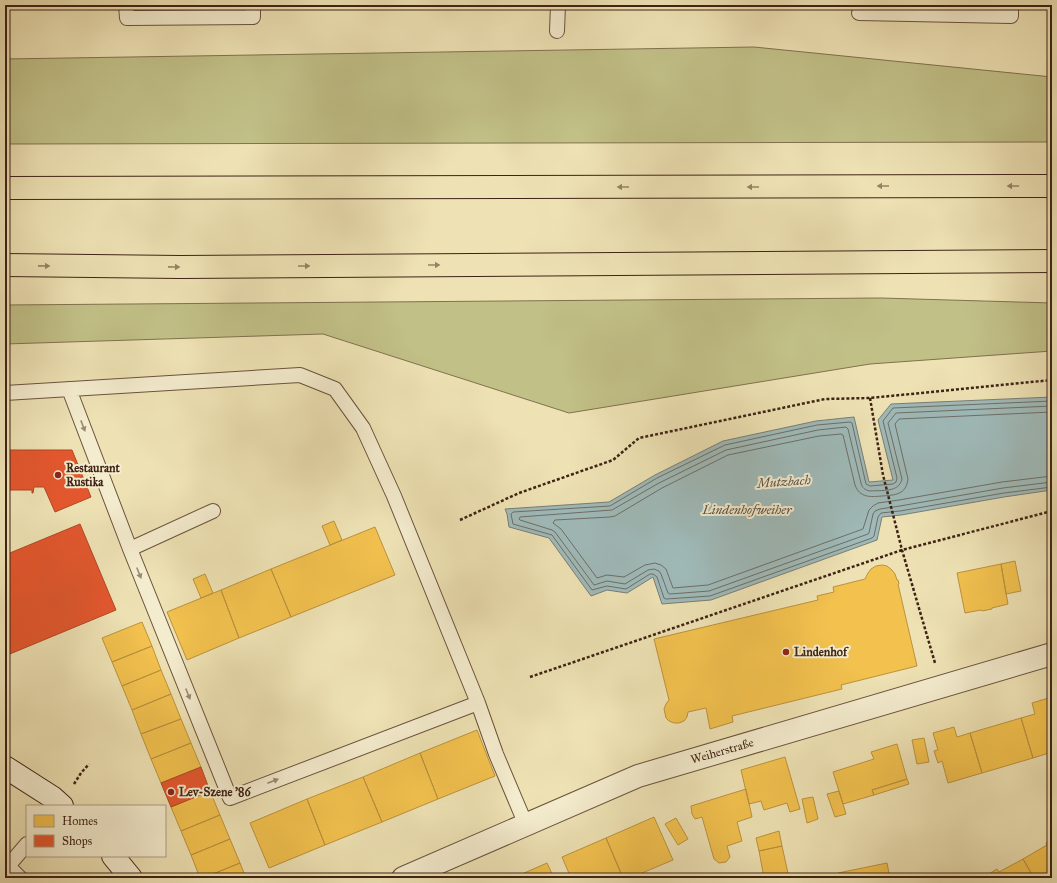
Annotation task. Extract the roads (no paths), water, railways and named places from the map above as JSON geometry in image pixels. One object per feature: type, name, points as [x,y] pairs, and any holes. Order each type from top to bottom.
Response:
[{"type":"highway","points":[[5,188],[1052,186]]},
{"type":"highway","points":[[5,265],[188,267],[1052,261]]},
{"type":"street","name":"Weiherstraße","points":[[403,878],[638,776],[1052,654]]},
{"type":"street","points":[[5,767],[52,797],[59,805]]},
{"type":"lane","points":[[126,5],[127,18],[253,17],[253,5]]},
{"type":"lane","points":[[557,31],[558,5]]},
{"type":"lane","points":[[860,13],[1011,16],[1011,5]]},
{"type":"lane","points":[[5,393],[300,375],[335,389],[363,428],[397,503],[478,703],[496,754],[526,825]]},
{"type":"lane","points":[[69,389],[130,549],[230,798],[478,703]]},
{"type":"lane","points":[[130,549],[213,511]]},
{"type":"lane","points":[[20,878],[6,865],[26,845]]},
{"type":"water","name":"Lindenhofweiher","points":[[1052,397],[1052,490],[882,517],[877,540],[711,600],[662,604],[653,577],[627,593],[607,590],[591,596],[549,538],[509,527],[505,509],[609,502],[655,475],[723,441],[816,421],[854,417],[869,482],[893,480],[878,420],[891,404]]},
{"type":"place","name":"Restaurant Rustika","points":[[58,475]]},
{"type":"place","name":"Lindenhof","points":[[786,652]]},
{"type":"place","name":"Lev-Szene '86","points":[[171,792]]},
{"type":"water label","name":"Mutzbach","points":[[784,482]]}]
